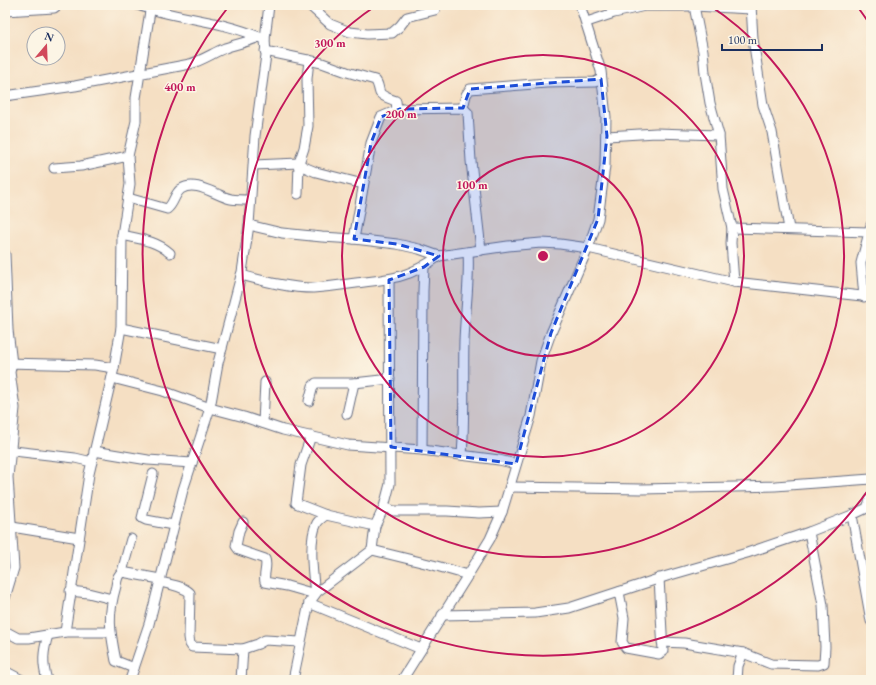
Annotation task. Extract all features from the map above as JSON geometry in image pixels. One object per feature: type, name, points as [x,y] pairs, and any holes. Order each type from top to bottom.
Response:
[{"type":"street","points":[[5,11],[54,8],[58,5]]},
{"type":"street","points":[[138,5],[219,23],[262,38]]},
{"type":"street","points":[[130,680],[149,624],[182,490],[210,408],[222,349],[241,275],[249,226],[255,136],[266,55],[262,38],[269,5]]},
{"type":"street","points":[[309,5],[330,24],[350,32],[367,34],[392,33],[407,17],[435,10],[437,5]]},
{"type":"street","points":[[402,680],[490,539],[502,512],[531,416],[541,361],[551,333],[588,248],[598,219],[603,194],[607,136],[606,117],[601,71],[587,22],[580,5]]},
{"type":"street","points":[[587,22],[614,13],[645,6],[751,7],[752,39],[763,105],[772,132],[789,229]]},
{"type":"street","points":[[694,6],[703,51],[710,103],[719,135],[723,189],[732,228],[731,243],[734,282]]},
{"type":"street","points":[[65,632],[70,591],[94,451],[112,378],[121,328],[122,235],[130,184],[128,156],[136,121],[136,98],[151,8]]},
{"type":"street","points":[[5,96],[75,86],[190,64],[206,59],[226,48],[262,38]]},
{"type":"street","points":[[265,51],[309,60],[375,80],[378,84],[380,93],[396,101],[397,110]]},
{"type":"street","points":[[298,194],[299,163],[304,148],[308,126],[307,79],[309,60]]},
{"type":"street","points":[[463,108],[466,95],[470,89],[546,83],[595,82],[601,79]]},
{"type":"street","points":[[354,238],[371,143],[381,117],[397,110],[463,108],[468,113],[471,161],[481,250]]},
{"type":"street","points":[[607,136],[656,133],[719,135]]},
{"type":"street","points":[[54,168],[81,166],[128,156]]},
{"type":"street","points":[[254,165],[299,163],[316,172],[363,184]]},
{"type":"street","points":[[128,198],[167,209],[171,206],[179,191],[186,186],[194,186],[231,199],[250,200]]},
{"type":"street","points":[[249,226],[282,233],[322,237],[354,238],[397,244],[419,249],[439,256],[541,243],[560,244],[588,248],[734,282],[867,297],[861,263],[870,228],[732,228]]},
{"type":"street","points":[[122,235],[151,242],[163,247],[170,253]]},
{"type":"street","points":[[462,455],[464,427],[464,342],[469,269],[468,252]]},
{"type":"street","points":[[5,254],[8,363],[15,408],[8,450],[9,529],[14,568],[5,598]]},
{"type":"street","points":[[241,275],[263,281],[313,288],[389,280],[424,267],[439,256]]},
{"type":"street","points":[[422,450],[424,267]]},
{"type":"street","points":[[293,680],[309,603],[315,594],[372,550],[375,526],[384,507],[390,484],[389,280]]},
{"type":"street","points":[[121,328],[222,349]]},
{"type":"street","points":[[8,363],[95,365],[114,368]]},
{"type":"street","points":[[112,378],[163,391],[210,408],[262,423],[348,445],[422,450],[499,460],[516,464]]},
{"type":"street","points":[[309,401],[313,386],[316,383],[354,383],[390,379]]},
{"type":"street","points":[[262,423],[265,382]]},
{"type":"street","points":[[347,414],[354,383]]},
{"type":"street","points":[[311,436],[301,465],[296,502],[300,506],[326,515],[375,526]]},
{"type":"street","points":[[8,450],[75,458],[92,462]]},
{"type":"street","points":[[94,451],[148,460],[192,463]]},
{"type":"street","points":[[153,474],[142,518],[173,525]]},
{"type":"street","points":[[510,487],[642,489],[775,486],[871,479]]},
{"type":"street","points":[[442,615],[535,613],[569,608],[659,578],[747,553],[809,532],[867,508],[871,497]]},
{"type":"street","points":[[384,507],[394,511],[447,510],[479,514],[502,512]]},
{"type":"street","points":[[315,594],[312,561],[314,530],[318,522],[326,515]]},
{"type":"street","points":[[852,515],[871,621]]},
{"type":"street","points":[[243,522],[239,531],[236,546],[239,550],[265,559],[267,562],[265,582],[287,586],[315,594]]},
{"type":"street","points":[[9,529],[79,538]]},
{"type":"street","points":[[662,642],[684,643],[743,653],[771,664],[818,665],[824,663],[825,647],[823,605],[809,532]]},
{"type":"street","points":[[131,539],[122,572],[118,576],[112,599],[110,632],[116,661],[134,668]]},
{"type":"street","points":[[372,550],[468,575]]},
{"type":"street","points":[[122,572],[160,581],[189,591],[189,637],[192,647],[243,649],[265,640],[300,642]]},
{"type":"street","points":[[619,592],[624,618],[622,642],[626,648],[659,654],[663,651],[659,578]]},
{"type":"street","points":[[70,591],[88,593],[112,599]]},
{"type":"street","points":[[309,603],[421,649]]},
{"type":"street","points":[[5,631],[18,638],[30,638],[65,632],[110,632]]},
{"type":"street","points":[[47,680],[44,667],[44,651],[48,635]]},
{"type":"street","points":[[241,680],[243,649]]},
{"type":"street","points":[[737,680],[738,666],[743,653]]},
{"type":"street","points":[[5,671],[16,679]]},
{"type":"highlighted area","points":[[601,79],[607,136],[598,219],[551,333],[516,464],[391,447],[389,280],[424,267],[439,256],[397,244],[354,239],[371,143],[381,117],[400,109],[463,108],[470,89]]}]
